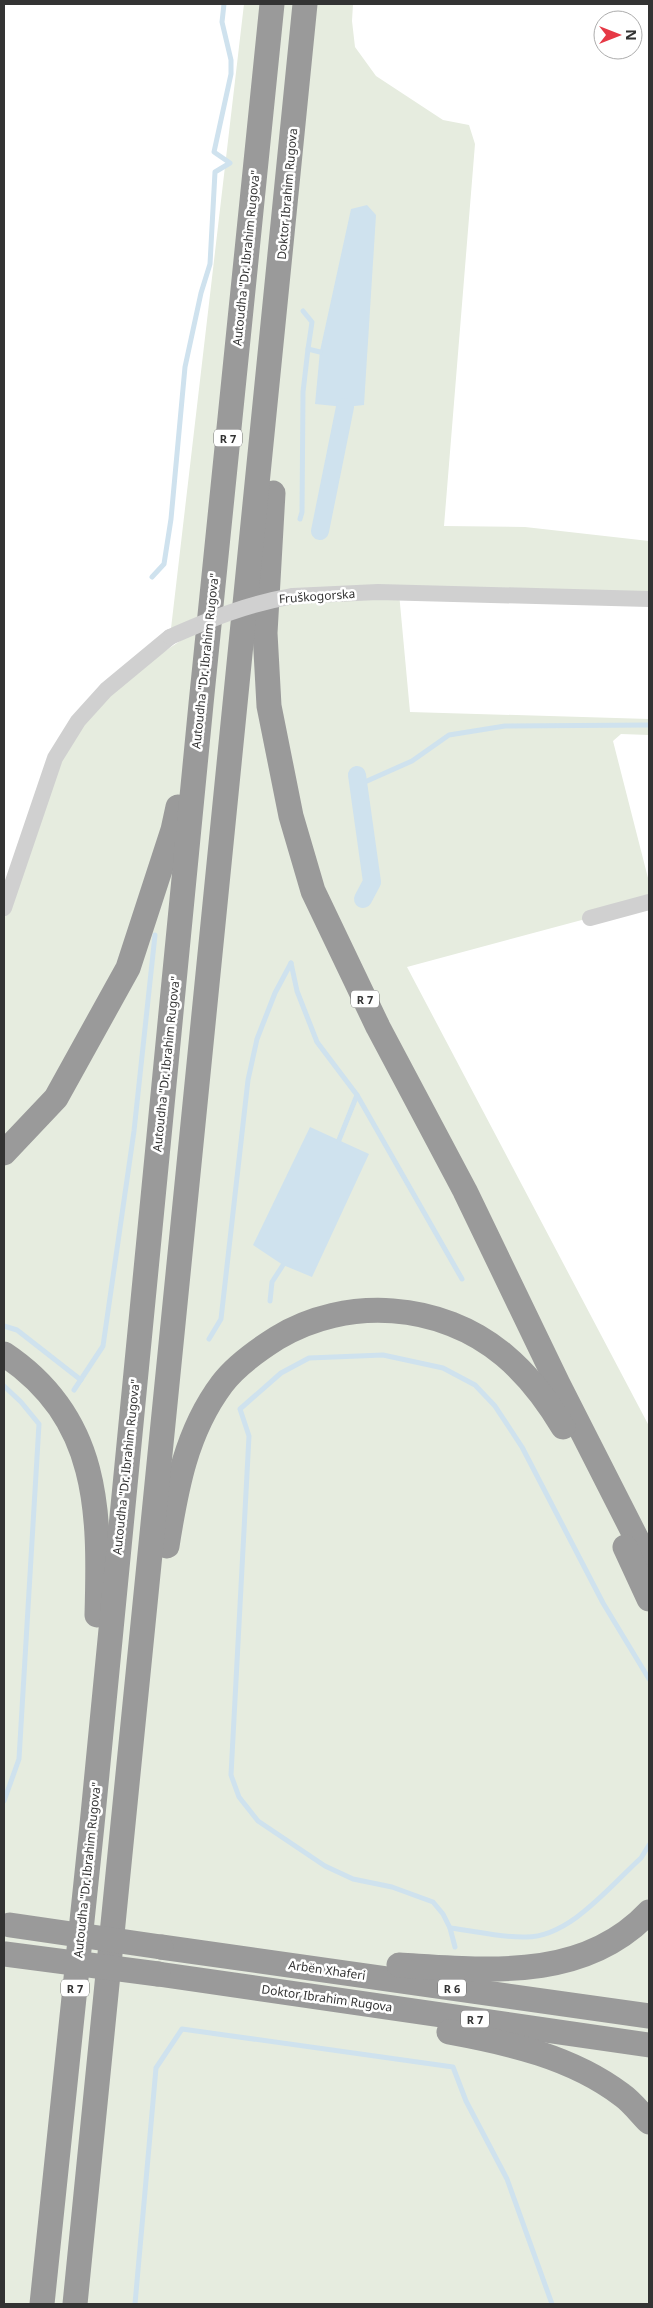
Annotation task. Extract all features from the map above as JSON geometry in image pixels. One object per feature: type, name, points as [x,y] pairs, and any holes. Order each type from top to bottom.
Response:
[{"type":"highway","name":"Autoudha \"Dr. Ibrahim Rugova\"","points":[[60,2125],[89,1852],[201,704],[272,4]]},
{"type":"highway","name":"Doktor Ibrahim Rugova","points":[[269,384],[305,4]]},
{"type":"highway","points":[[75,2304],[269,384]]},
{"type":"highway","name":"R 7","points":[[269,384],[273,470],[271,553],[265,633],[269,706],[291,816],[313,891],[378,1027],[466,1191],[563,1393],[649,1563]]},
{"type":"highway","points":[[4,1153],[56,1098],[128,968],[173,830],[201,704]]},
{"type":"highway","points":[[133,1723],[177,1484],[198,1423],[223,1383],[256,1351],[291,1330],[325,1316],[358,1310],[393,1310],[425,1316],[452,1324],[480,1338],[502,1354],[548,1400],[626,1549],[649,1599]]},
{"type":"highway","points":[[4,1354],[22,1367],[44,1389],[63,1413],[78,1440],[95,1499],[99,1543],[89,1852]]},
{"type":"highway","points":[[254,1959],[461,1969],[512,1969],[553,1965],[590,1953],[617,1939],[649,1912]]},
{"type":"highway","name":"Arbën Xhaferi","points":[[7,1925],[649,2016]]},
{"type":"highway","name":"Doktor Ibrahim Rugova","points":[[5,1954],[301,1994],[649,2045]]},
{"type":"highway","points":[[301,1994],[428,2028],[516,2046],[553,2057],[591,2075],[623,2095],[649,2122]]},
{"type":"highway","points":[[42,2304],[60,2125]]},
{"type":"highway","name":"R 7","points":[[30,2304],[60,2125]]},
{"type":"highway","points":[[89,2304],[93,2139]]},
{"type":"street","name":"Fruškogorska","points":[[4,908],[55,758],[78,722],[106,690],[170,637],[222,614],[257,602],[293,596],[378,592],[649,599]]},
{"type":"street","points":[[590,918],[649,902]]},
{"type":"shaded area","points":[[244,4],[353,4],[352,21],[355,47],[376,76],[443,120],[469,125],[475,144],[444,526],[525,527],[649,541],[649,599],[399,593],[410,712],[649,719],[649,735],[621,734],[613,741],[649,882],[649,902],[407,967],[649,1426],[649,2304],[4,2304],[4,908],[55,758],[106,690],[218,616],[170,637]]},
{"type":"water","points":[[367,205],[376,215],[364,405],[345,407],[315,404],[320,351],[351,209]]},
{"type":"water","points":[[310,1127],[369,1154],[312,1277],[283,1265],[253,1245]]},
{"type":"waterway","points":[[152,577],[164,564],[171,519],[185,367],[201,293],[210,264],[215,172],[230,163],[214,152],[231,74],[231,60],[222,22],[224,4]]},
{"type":"waterway","points":[[303,311],[312,322],[308,349]]},
{"type":"waterway","points":[[300,519],[302,512],[303,392],[308,349],[320,352]]},
{"type":"waterway","points":[[320,531],[345,407]]},
{"type":"waterway","points":[[358,785],[412,761],[449,735],[505,726],[649,725]]},
{"type":"waterway","points":[[357,775],[372,882],[363,899]]},
{"type":"waterway","points":[[74,1390],[103,1346],[134,1131],[155,935]]},
{"type":"waterway","points":[[291,963],[297,991],[317,1042],[357,1095],[339,1140]]},
{"type":"waterway","points":[[209,1339],[221,1319],[248,1080],[257,1039],[275,993],[291,963]]},
{"type":"waterway","points":[[357,1095],[462,1279]]},
{"type":"waterway","points":[[270,1301],[272,1282],[283,1265]]},
{"type":"waterway","points":[[4,1326],[17,1330],[81,1380]]},
{"type":"waterway","points":[[455,1947],[450,1928],[443,1914],[433,1902],[392,1887],[353,1879],[325,1866],[258,1821],[239,1797],[231,1775],[249,1436],[240,1409],[281,1373],[309,1358],[383,1355],[443,1368],[475,1385],[495,1406],[522,1447],[603,1603],[649,1679]]},
{"type":"waterway","points":[[4,1386],[21,1402],[39,1424],[19,1759],[4,1801]]},
{"type":"waterway","points":[[450,1928],[517,1937],[542,1935],[558,1929],[574,1919],[603,1895],[641,1858],[649,1845]]},
{"type":"waterway","points":[[135,2304],[156,2068],[182,2029],[453,2067],[466,2101],[507,2179],[552,2304]]}]
